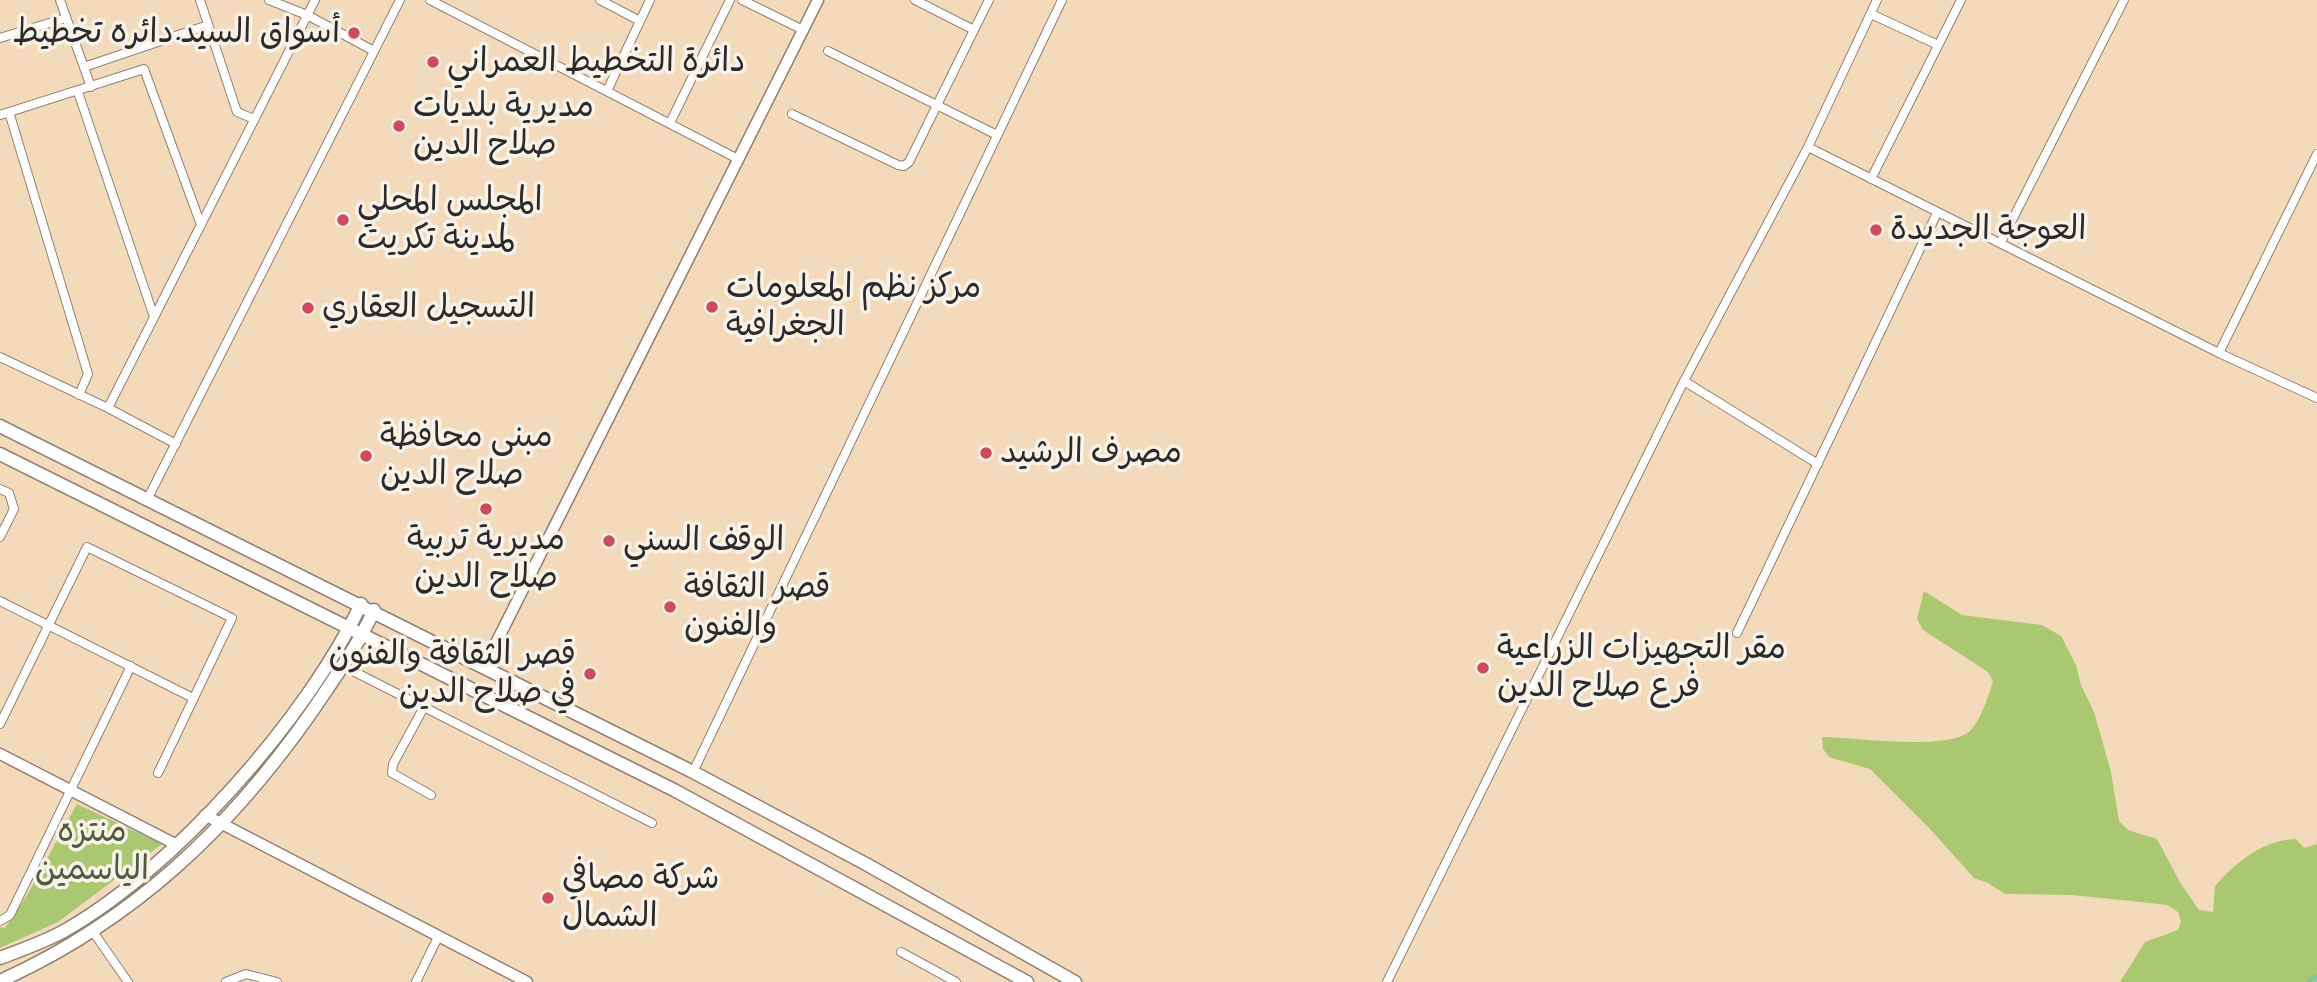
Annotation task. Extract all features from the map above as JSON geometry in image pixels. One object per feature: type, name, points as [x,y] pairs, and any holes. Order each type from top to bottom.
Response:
[{"type":"main road","points":[[0,426],[374,610],[693,772],[866,864],[1074,982]]},
{"type":"main road","points":[[0,454],[674,790],[1027,982]]},
{"type":"main road","points":[[0,958],[64,931],[140,878],[177,845],[243,776],[300,703],[350,628],[361,604]]},
{"type":"main road","points":[[0,981],[49,960],[94,933],[185,861],[223,825],[280,756],[343,666],[374,610]]},
{"type":"street","points":[[60,0],[91,87]]},
{"type":"street","points":[[200,0],[237,112],[254,119]]},
{"type":"street","points":[[270,0],[307,15],[374,51]]},
{"type":"street","points":[[108,408],[315,0]]},
{"type":"street","points":[[147,500],[400,0]]},
{"type":"street","points":[[430,0],[738,159]]},
{"type":"street","points":[[600,0],[640,21]]},
{"type":"street","points":[[607,91],[650,0]]},
{"type":"street","points":[[670,123],[730,0]]},
{"type":"street","points":[[742,0],[803,30]]},
{"type":"street","points":[[484,667],[818,0]]},
{"type":"street","points":[[915,0],[974,30]]},
{"type":"street","points":[[792,114],[904,166],[938,105],[989,0]]},
{"type":"street","points":[[693,772],[1062,0]]},
{"type":"street","points":[[1387,982],[1684,382],[1808,147],[1877,0]]},
{"type":"street","points":[[1871,179],[1961,0]]},
{"type":"street","points":[[2001,242],[2124,0]]},
{"type":"street","points":[[1871,14],[1938,45]]},
{"type":"street","points":[[0,38],[66,18]]},
{"type":"street","points":[[84,67],[208,25]]},
{"type":"street","points":[[828,51],[997,135]]},
{"type":"street","points":[[79,395],[88,374],[4,114],[144,69],[201,225]]},
{"type":"street","points":[[78,92],[154,317]]},
{"type":"street","points":[[1808,147],[2219,353],[2317,398]]},
{"type":"street","points":[[2219,353],[2317,154]]},
{"type":"street","points":[[1737,632],[1937,213]]},
{"type":"street","points":[[0,357],[108,408],[176,444]]},
{"type":"street","points":[[1684,382],[1818,464]]},
{"type":"street","points":[[0,489],[9,494],[14,509],[0,537]]},
{"type":"street","points":[[0,724],[88,547],[232,618],[159,773]]},
{"type":"street","points":[[0,601],[51,624],[193,698]]},
{"type":"street","points":[[0,921],[10,915],[131,666]]},
{"type":"street","points":[[343,666],[653,823]]},
{"type":"street","points":[[424,707],[393,764],[392,773],[431,795]]},
{"type":"street","points":[[0,754],[177,845]]},
{"type":"street","points":[[205,815],[527,982]]},
{"type":"street","points":[[94,933],[128,982]]},
{"type":"street","points":[[416,982],[438,937]]},
{"type":"street","points":[[901,952],[956,982]]},
{"type":"street","points":[[226,982],[246,974],[276,982]]},
{"type":"green space","points":[[1924,591],[1962,615],[2042,625],[2061,636],[2076,665],[2081,685],[2094,712],[2111,772],[2119,821],[2128,830],[2157,839],[2181,884],[2199,910],[2213,912],[2215,886],[2241,861],[2261,848],[2272,843],[2296,839],[2304,848],[2317,844],[2317,982],[2120,982],[2145,942],[2178,930],[2181,922],[2178,912],[2167,905],[2150,903],[2072,895],[2005,894],[1974,878],[1870,769],[1829,757],[1823,749],[1822,737],[1901,742],[1943,740],[1960,737],[1971,730],[1978,720],[1993,681],[1988,672],[1923,630],[1917,619]]},
{"type":"green space","name":"منتزه الياسمين","points":[[77,804],[162,844],[58,922],[0,948],[0,927],[5,928],[26,897]]},
{"type":"waterway","points":[[2307,982],[2317,976]]},
{"type":"place","name":"أسواق السيد.دائره تخطيط","points":[[354,33]]},
{"type":"place","name":"دائرة التخطيط العمراني","points":[[433,62]]},
{"type":"place","name":"مديرية بلديات صلاح الدين","points":[[399,126]]},
{"type":"place","name":"المجلس المحلي لمدينة تكريت","points":[[343,220]]},
{"type":"place","name":"العوجة الجديدة","points":[[1876,230]]},
{"type":"place","name":"مركز نظم المعلومات الجغرافية","points":[[712,307]]},
{"type":"place","name":"التسجيل العقاري","points":[[308,308]]},
{"type":"place","name":"مصرف الرشيد","points":[[986,453]]},
{"type":"place","name":"مبنى محافظة صلاح الدين","points":[[366,456]]},
{"type":"place","name":"مديرية تربية صلاح الدين","points":[[486,509]]},
{"type":"place","name":"الوقف السني","points":[[609,541]]},
{"type":"place","name":"قصر الثقافة والفنون","points":[[670,607]]},
{"type":"place","name":"مقر التجهيزات الزراعية فرع صلاح الدين","points":[[1483,668]]},
{"type":"place","name":"قصر الثقافة والفنون في صلاح الدين","points":[[590,674]]},
{"type":"place","name":"شركة مصافي الشمال","points":[[548,898]]}]
